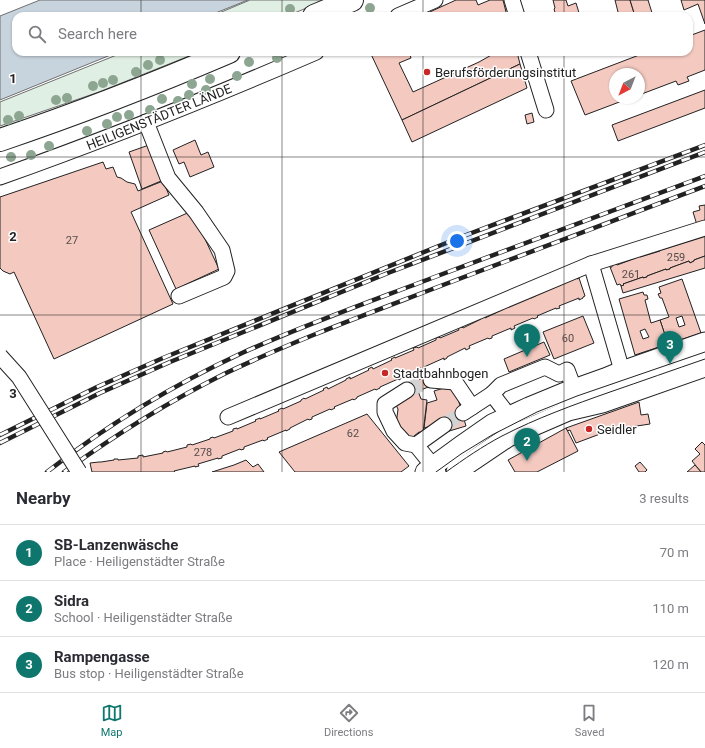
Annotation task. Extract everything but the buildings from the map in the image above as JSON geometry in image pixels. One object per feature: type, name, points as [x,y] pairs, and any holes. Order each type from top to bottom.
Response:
[{"type":"highway","points":[[324,12],[352,0]]},
{"type":"highway","points":[[0,142],[160,81],[219,56]]},
{"type":"main road","points":[[456,472],[508,437],[513,425],[562,393],[578,399],[626,382],[705,342]]},
{"type":"main road","points":[[626,382],[705,367]]},
{"type":"main road","points":[[434,470],[492,424],[513,425]]},
{"type":"street","points":[[407,12],[435,0]]},
{"type":"street","points":[[512,0],[516,12]]},
{"type":"street","name":"HEILIGENSTÄDTER LÄNDE","points":[[0,177],[65,154],[248,82],[307,56]]},
{"type":"street","points":[[529,56],[546,110]]},
{"type":"street","points":[[146,122],[168,178],[196,212],[222,250],[228,271],[224,277],[179,296]]},
{"type":"street","points":[[228,417],[591,264],[705,228]]},
{"type":"street","points":[[591,264],[626,382],[705,356]]},
{"type":"street","points":[[0,356],[19,377],[79,472]]},
{"type":"street","points":[[431,380],[455,382],[467,410],[492,394],[501,385],[545,367],[559,374],[567,370],[578,399]]},
{"type":"street","points":[[407,390],[385,404],[385,412],[394,431],[405,443],[416,445],[434,470]]},
{"type":"street","points":[[492,394],[513,425]]},
{"type":"street","points":[[416,445],[444,426]]},
{"type":"green space","points":[[250,0],[326,0],[297,12],[222,12]]},
{"type":"green space","points":[[114,56],[189,56],[99,92],[0,126],[0,102]]},
{"type":"shaded area","points":[[40,0],[248,0],[218,12],[12,12],[12,56],[108,56],[0,100],[0,16]]},
{"type":"tunnel","points":[[407,390],[431,380]]},
{"type":"tunnel","points":[[444,425],[463,413]]},
{"type":"tram line","points":[[436,472],[461,454],[492,435],[537,412],[577,396],[705,352]]},
{"type":"tram line","points":[[446,472],[488,444],[528,423],[582,402],[705,359]]},
{"type":"railway","points":[[0,435],[97,387],[163,358],[461,237],[705,145]]},
{"type":"railway","points":[[0,443],[100,393],[170,362],[388,273],[705,152]]},
{"type":"railway","points":[[47,472],[93,438],[141,407],[191,378],[242,353],[337,314],[705,176]]},
{"type":"railway","points":[[64,472],[122,432],[224,374],[305,338],[360,316],[705,186]]},
{"type":"place","name":"Berufsförderungsinstitut","points":[[427,72]]},
{"type":"place","name":"SB-Lanzenwäsche","points":[[527,357]]},
{"type":"place","name":"Rampengasse","points":[[670,364]]},
{"type":"place","name":"Stadtbahnbogen","points":[[385,373]]},
{"type":"place","name":"Seidler","points":[[589,429]]},
{"type":"place","name":"Sidra","points":[[527,461]]}]
